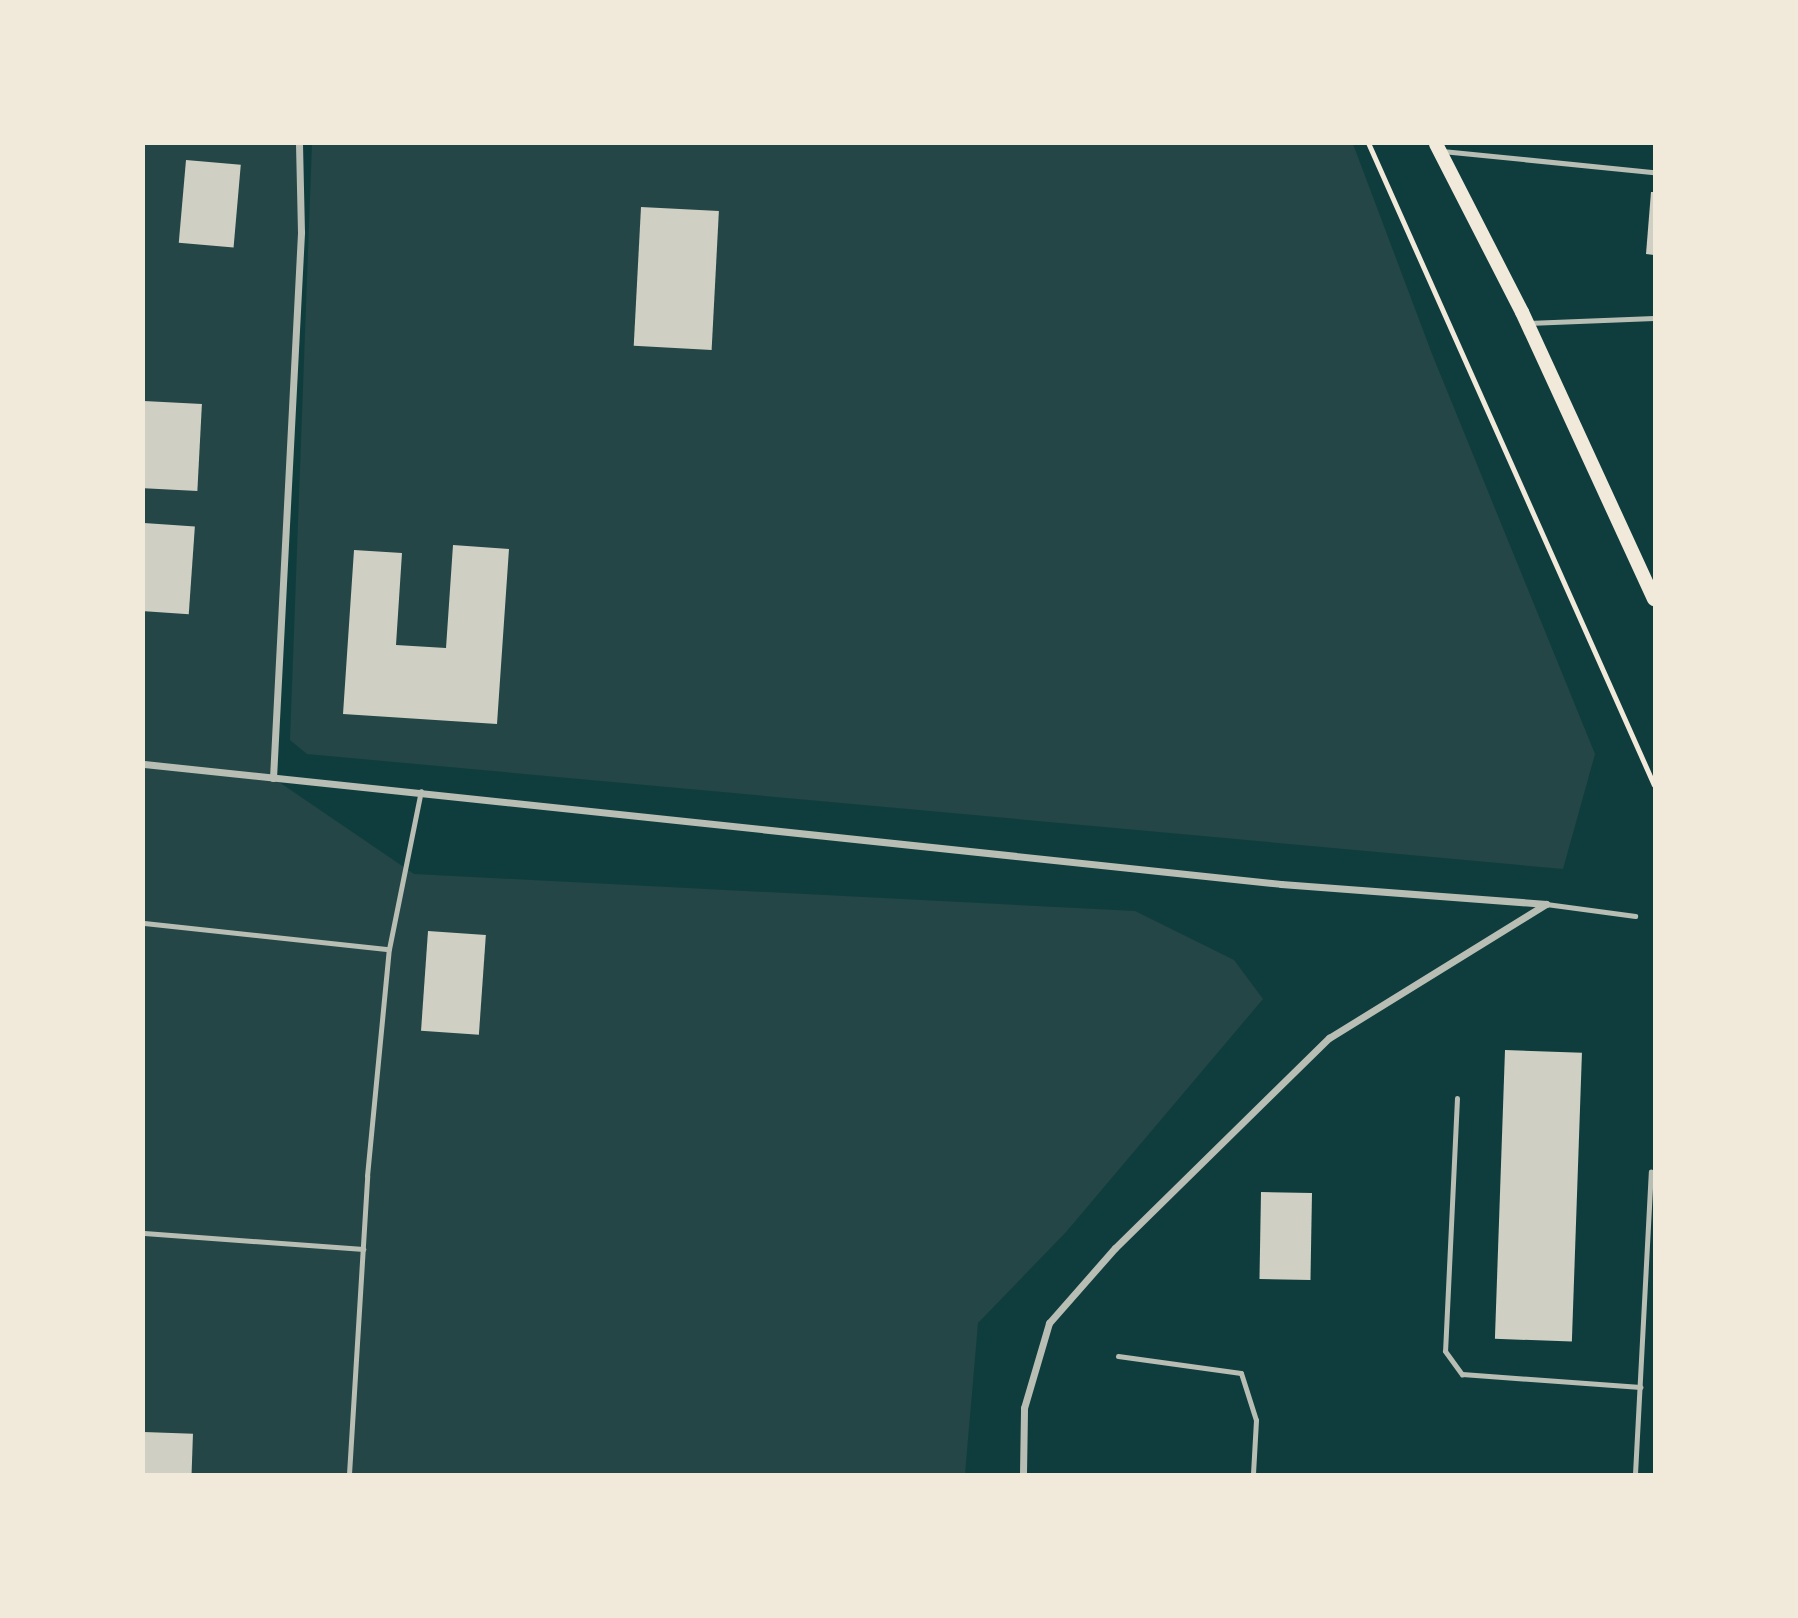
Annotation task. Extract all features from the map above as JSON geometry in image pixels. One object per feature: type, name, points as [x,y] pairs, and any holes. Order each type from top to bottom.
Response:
[{"type":"main road","points":[[1438,147],[1650,577],[1654,599]]},
{"type":"street","points":[[273,778],[301,232],[299,144]]},
{"type":"street","points":[[144,764],[421,790],[1281,884],[1546,904]]},
{"type":"street","points":[[1023,1475],[1024,1408],[1049,1323],[1115,1248],[1329,1038],[1546,904]]},
{"type":"lane","points":[[1438,147],[1654,172]]},
{"type":"lane","points":[[1527,323],[1654,318]]},
{"type":"lane","points":[[349,1475],[363,1248],[389,949],[421,790]]},
{"type":"lane","points":[[1546,904],[1635,916]]},
{"type":"lane","points":[[144,923],[389,949]]},
{"type":"lane","points":[[1457,1098],[1445,1351],[1462,1374],[1641,1387]]},
{"type":"lane","points":[[1635,1474],[1651,1171]]},
{"type":"lane","points":[[144,1233],[363,1248]]},
{"type":"lane","points":[[1118,1356],[1241,1373],[1256,1420],[1253,1475]]},
{"type":"path","points":[[1369,144],[1654,784]]},
{"type":"shaded area","points":[[144,144],[299,144],[301,232],[273,778],[414,874],[1135,911],[1234,960],[1263,999],[1066,1232],[978,1323],[965,1474],[144,1474]]},
{"type":"shaded area","points":[[312,144],[1353,144],[1432,354],[1595,754],[1563,869],[307,754],[290,740]]},
{"type":"building","points":[[186,160],[241,165],[234,247],[179,243]]},
{"type":"building","points":[[1651,192],[1654,192],[1654,255],[1646,254]]},
{"type":"building","points":[[641,207],[719,211],[712,350],[634,346]]},
{"type":"building","points":[[144,401],[202,404],[197,491],[144,488]]},
{"type":"building","points":[[144,523],[195,527],[189,614],[144,611]]},
{"type":"building","points":[[453,545],[509,549],[497,724],[343,714],[354,550],[402,553],[396,645],[446,648]]},
{"type":"building","points":[[428,931],[486,935],[479,1035],[421,1031]]},
{"type":"building","points":[[1505,1050],[1582,1053],[1572,1342],[1495,1339]]},
{"type":"building","points":[[1261,1192],[1312,1193],[1310,1280],[1259,1279]]},
{"type":"building","points":[[144,1432],[193,1434],[192,1474],[144,1474]]}]
